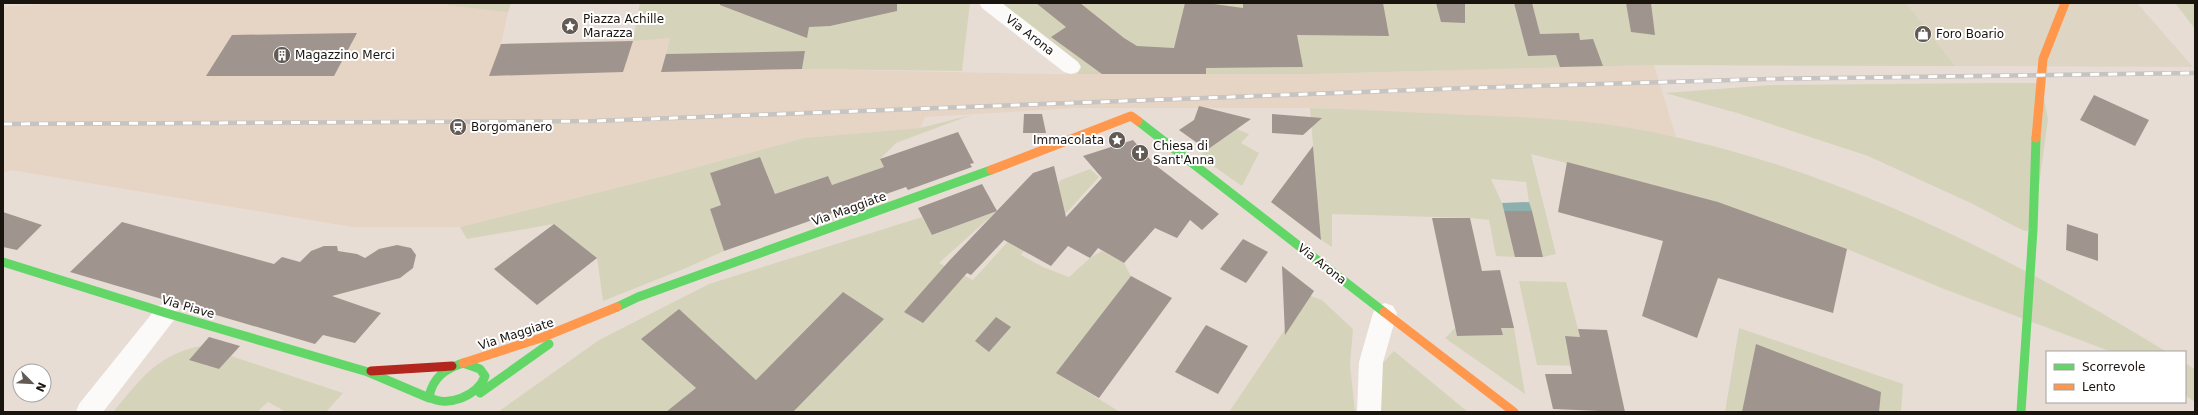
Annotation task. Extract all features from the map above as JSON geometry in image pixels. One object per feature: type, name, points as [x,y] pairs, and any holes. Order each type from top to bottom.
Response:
[{"type":"main road","points":[[2021,412],[2033,230],[2037,116],[2043,59],[2065,3]]},
{"type":"main road","name":"Via Arona","points":[[1131,116],[1514,412]]},
{"type":"main road","name":"Via Maggiate","points":[[463,363],[510,350],[576,326],[638,297],[1040,153],[1131,116]]},
{"type":"main road","name":"Via Piave","points":[[3,262],[166,313],[368,372],[431,405]]},
{"type":"main road","name":"Via Maggiate","points":[[480,393],[576,326]]},
{"type":"main road","points":[[463,363],[478,366],[483,371],[485,385],[480,393],[471,404],[456,410],[439,409],[431,405],[429,391],[434,380],[444,370],[463,363]]},
{"type":"main road","name":"Via Piave","points":[[368,372],[452,366]]},
{"type":"street","name":"Via Arona","points":[[989,3],[1070,67]]},
{"type":"street","points":[[88,412],[166,313]]},
{"type":"street","points":[[1369,412],[1371,362],[1385,313]]},
{"type":"shaded area","points":[[64,3],[440,3],[508,12],[501,44],[670,38],[661,72],[802,69],[1046,74],[1312,74],[1654,65],[1676,137],[1596,123],[1323,108],[1074,108],[925,117],[920,128],[804,138],[668,175],[460,227],[352,227],[12,170],[3,173],[3,7]]},
{"type":"shaded area","name":"Foro Boario","points":[[1676,3],[2137,3],[2193,67],[1686,65]]},
{"type":"green space","points":[[448,3],[511,3],[508,12],[447,5]]},
{"type":"green space","points":[[640,3],[970,3],[962,71],[802,69],[805,51],[666,54],[670,38],[633,41]]},
{"type":"green space","points":[[989,3],[1906,3],[1955,66],[1654,65],[1312,74],[1078,74]]},
{"type":"green space","points":[[2175,3],[2195,3],[2195,29]]},
{"type":"green space","points":[[2041,83],[2048,119],[2033,230],[2025,231],[2016,227],[1973,204],[1868,156],[1737,113],[1665,93],[1771,85]]},
{"type":"green space","points":[[1310,108],[1533,118],[1596,123],[1671,136],[1746,155],[1820,179],[1893,208],[1964,240],[2034,276],[2102,313],[2165,351],[2109,351],[1944,289],[1847,249],[1718,202],[1531,154],[1556,254],[1543,257],[1529,202],[1526,182],[1491,179],[1502,203],[1515,257],[1496,256],[1489,220],[1470,218],[1332,214],[1332,247],[1321,240]]},
{"type":"green space","points":[[971,115],[896,143],[880,159],[884,167],[832,185],[827,176],[775,194],[760,157],[710,173],[721,205],[710,209],[724,251],[603,301],[597,258],[554,224],[467,239],[460,227],[668,175],[804,138],[920,128]]},
{"type":"green space","points":[[1237,129],[1249,134],[1241,143],[1259,153],[1242,186],[1199,156]]},
{"type":"green space","points":[[1090,169],[1099,177],[1059,221],[1046,222],[1021,255],[1043,267],[1069,277],[1090,258],[1102,251],[1124,263],[1131,276],[1057,373],[1120,412],[498,412],[599,340],[709,284],[922,217],[933,235],[997,211],[939,263],[973,280],[1054,191],[1061,180]]},
{"type":"green space","points":[[1519,281],[1566,282],[1580,337],[1565,336],[1568,354],[1586,356],[1588,366],[1537,365]]},
{"type":"green space","points":[[1308,295],[1322,300],[1353,329],[1350,364],[1355,412],[1229,412]]},
{"type":"green space","points":[[1456,327],[1458,336],[1503,335],[1501,328],[1514,328],[1525,394],[1445,338]]},
{"type":"green space","points":[[1739,328],[1903,384],[1901,412],[1725,412]]},
{"type":"green space","points":[[201,346],[189,360],[200,363],[212,350],[205,365],[219,369],[231,356],[343,393],[326,412],[286,412],[268,402],[257,412],[113,412],[141,379],[161,362],[172,355]]},
{"type":"green space","points":[[1394,351],[1468,412],[1381,412],[1381,365]]},
{"type":"green space","points":[[2186,364],[2195,369],[2195,402],[2186,396]]},
{"type":"water","points":[[1529,202],[1532,211],[1504,211],[1502,203]]},
{"type":"building","points":[[720,3],[897,3],[897,11],[830,26],[809,27],[807,38],[720,5]]},
{"type":"building","points":[[1036,3],[1080,3],[1124,38],[1137,46],[1174,48],[1185,3],[1207,3],[1243,8],[1243,3],[1383,3],[1389,36],[1297,35],[1303,67],[1206,68],[1206,74],[1102,74],[1051,37],[1066,27]]},
{"type":"building","points":[[1436,3],[1465,3],[1465,23],[1441,22]]},
{"type":"building","points":[[1514,3],[1532,3],[1540,34],[1579,33],[1580,40],[1593,39],[1603,66],[1560,67],[1556,55],[1528,56]]},
{"type":"building","points":[[1626,3],[1651,3],[1655,35],[1631,32]]},
{"type":"building","name":"Magazzino Merci","points":[[357,33],[334,76],[206,76],[232,35]]},
{"type":"building","points":[[633,41],[623,72],[489,76],[501,44]]},
{"type":"building","points":[[805,51],[802,69],[661,72],[666,54]]},
{"type":"building","points":[[2094,95],[2149,120],[2135,146],[2080,120]]},
{"type":"building","points":[[1199,106],[1251,119],[1207,150],[1179,130],[1194,120]]},
{"type":"building","points":[[1024,114],[1042,114],[1046,133],[1023,133]]},
{"type":"building","points":[[1272,114],[1322,118],[1303,135],[1272,133]]},
{"type":"building","points":[[958,132],[974,163],[970,164],[972,167],[908,190],[906,187],[724,251],[710,209],[721,205],[710,173],[760,157],[775,194],[828,176],[832,185],[884,167],[880,159]]},
{"type":"building","points":[[1133,140],[1154,164],[1219,214],[1202,230],[1190,220],[1177,238],[1155,228],[1124,263],[1098,248],[1090,258],[1068,246],[1051,266],[1004,240],[971,275],[967,273],[923,323],[904,312],[949,261],[1033,173],[1054,166],[1066,217],[1102,178],[1083,156]]},
{"type":"building","points":[[1313,146],[1321,240],[1271,202]]},
{"type":"building","points":[[1567,162],[1718,202],[1847,249],[1833,313],[1718,278],[1697,338],[1642,316],[1663,241],[1558,212]]},
{"type":"building","points":[[982,184],[997,211],[932,235],[918,208]]},
{"type":"building","points":[[1504,211],[1532,211],[1543,257],[1515,257]]},
{"type":"building","points":[[3,212],[42,225],[17,250],[3,247]]},
{"type":"building","points":[[1432,218],[1470,218],[1482,271],[1500,270],[1514,328],[1501,328],[1503,335],[1457,336]]},
{"type":"building","points":[[122,222],[274,264],[282,257],[300,262],[311,251],[324,246],[337,246],[338,251],[357,254],[365,258],[379,249],[397,245],[411,248],[416,255],[413,268],[400,278],[332,296],[381,313],[355,343],[323,335],[315,344],[70,272]]},
{"type":"building","points":[[554,224],[597,258],[537,305],[494,269]]},
{"type":"building","points":[[2067,224],[2098,234],[2098,261],[2066,250]]},
{"type":"building","points":[[1243,239],[1268,252],[1246,283],[1220,269]]},
{"type":"building","points":[[1282,266],[1314,291],[1285,335]]},
{"type":"building","points":[[1131,276],[1172,298],[1099,398],[1056,373]]},
{"type":"building","points":[[843,292],[884,319],[793,412],[666,412],[696,388],[641,339],[679,309],[756,380]]},
{"type":"building","points":[[996,317],[1011,327],[989,352],[975,341]]},
{"type":"building","points":[[1206,325],[1248,346],[1218,394],[1175,372]]},
{"type":"building","points":[[1578,329],[1607,330],[1625,412],[1553,409],[1545,374],[1572,374],[1565,336],[1580,337]]},
{"type":"building","points":[[209,337],[240,346],[219,369],[189,360]]},
{"type":"building","points":[[1756,344],[1881,392],[1879,412],[1742,412]]},
{"type":"railway","points":[[3,124],[595,121],[1468,88],[1768,79],[2195,73]]},
{"type":"traffic: fast","points":[[1138,121],[1384,312]]},
{"type":"traffic: fast","points":[[2021,412],[2033,230],[2036,138]]},
{"type":"traffic: fast","points":[[617,307],[638,297],[991,170]]},
{"type":"traffic: fast","points":[[3,262],[166,313],[368,372],[429,398]]},
{"type":"traffic: fast","points":[[480,393],[549,344]]},
{"type":"traffic: fast","points":[[463,363],[480,369],[485,376],[482,384],[473,392],[461,398],[448,401],[436,401],[429,397],[430,390],[440,374],[463,363]]},
{"type":"traffic: slow","points":[[2036,138],[2043,59],[2065,3]]},
{"type":"traffic: slow","points":[[991,170],[1131,116],[1138,121]]},
{"type":"traffic: slow","points":[[463,363],[541,338],[617,307]]},
{"type":"traffic: slow","points":[[1384,312],[1514,412]]},
{"type":"traffic: jam","points":[[371,371],[452,366]]},
{"type":"place","name":"Piazza Achille Marazza","points":[[570,26]]},
{"type":"place","name":"Foro Boario","points":[[1923,34]]},
{"type":"place","name":"Magazzino Merci","points":[[282,55]]},
{"type":"place","name":"Borgomanero","points":[[458,127]]},
{"type":"place","name":"Immacolata","points":[[1117,140]]},
{"type":"place","name":"Chiesa di Sant'Anna","points":[[1140,153]]}]
